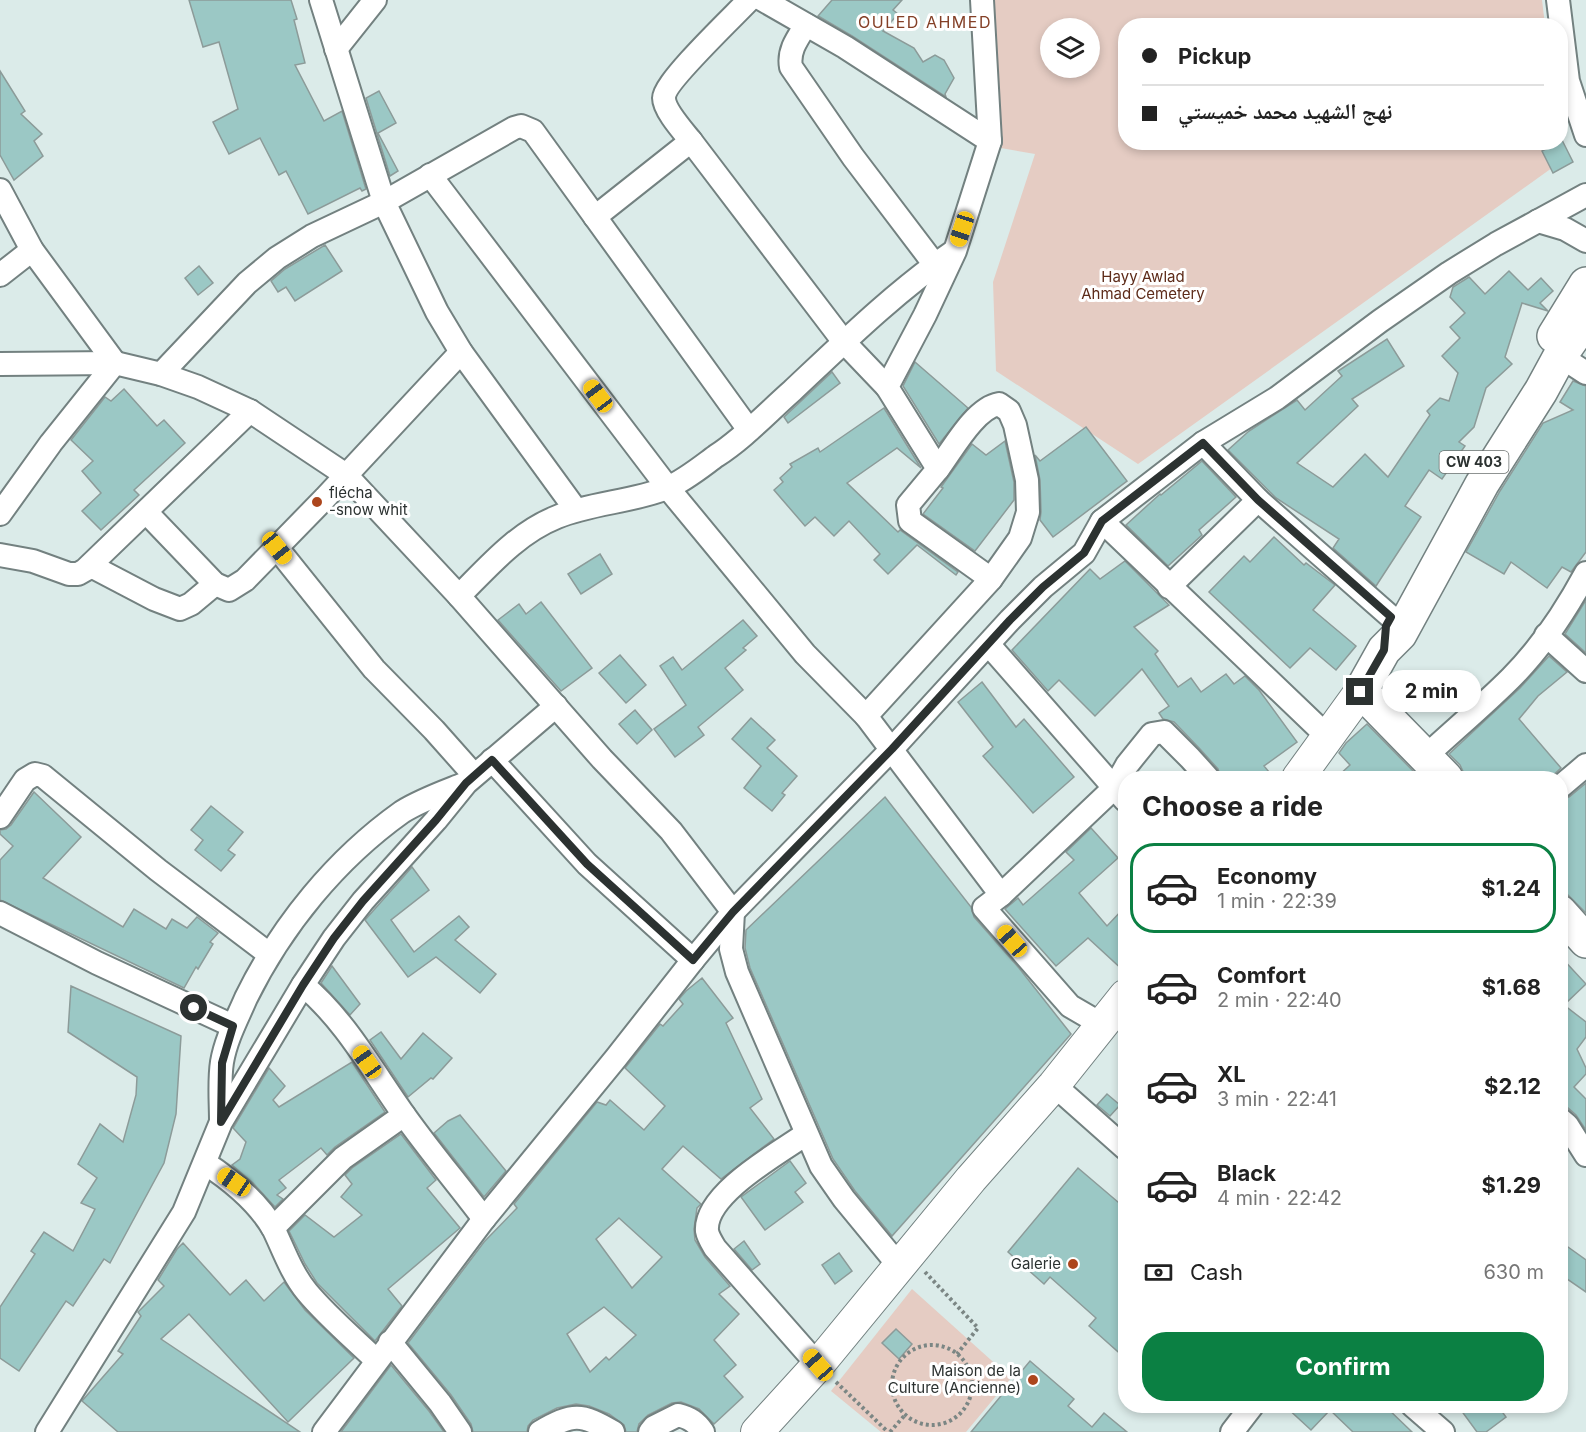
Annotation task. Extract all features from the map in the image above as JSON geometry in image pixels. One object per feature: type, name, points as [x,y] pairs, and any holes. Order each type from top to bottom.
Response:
[{"type":"main road","name":"CW 403","points":[[1384,650],[1386,626],[1474,462],[1586,284]]},
{"type":"main road","name":"CW 403","points":[[1360,692],[1384,650],[1400,634],[1482,484],[1541,391],[1573,365],[1586,319]]},
{"type":"main road","points":[[1303,771],[1360,692],[1436,767]]},
{"type":"main road","points":[[1568,921],[1586,941]]},
{"type":"main road","points":[[757,1432],[818,1365],[971,1179],[1054,1085],[1118,1004]]},
{"type":"street","points":[[321,0],[384,202],[437,312],[461,352],[576,510]]},
{"type":"street","points":[[336,49],[375,0]]},
{"type":"street","points":[[749,0],[676,75],[666,90],[664,98],[670,113],[844,342],[887,387],[938,469]]},
{"type":"street","points":[[763,0],[844,47],[990,141]]},
{"type":"street","points":[[887,387],[955,251],[990,141],[982,0]]},
{"type":"street","points":[[1558,0],[1560,18]]},
{"type":"street","points":[[806,25],[792,49],[789,58],[791,67],[854,157],[935,265]]},
{"type":"street","points":[[1586,64],[1568,81],[1586,135]]},
{"type":"street","points":[[160,375],[247,283],[277,258],[312,236],[384,202],[514,128],[528,128],[533,131],[749,430]]},
{"type":"street","points":[[595,217],[691,141]]},
{"type":"street","points":[[430,174],[668,488],[805,654],[866,716],[1001,895]]},
{"type":"street","points":[[0,190],[32,250],[115,363]]},
{"type":"street","points":[[324,1432],[484,1219],[733,912],[892,749],[1010,620],[1084,553],[1102,521],[1203,443],[1276,398],[1449,273],[1586,195]]},
{"type":"street","points":[[1538,221],[1565,229],[1586,241]]},
{"type":"street","points":[[0,275],[32,250]]},
{"type":"street","points":[[459,596],[510,545],[537,526],[576,510],[614,503],[668,488],[718,455],[749,430],[844,342],[935,265],[955,251]]},
{"type":"street","points":[[146,512],[215,584],[230,590],[245,580],[277,548],[461,352]]},
{"type":"street","points":[[0,514],[51,443],[115,363]]},
{"type":"street","points":[[0,364],[115,363],[198,387],[250,411],[346,475],[459,596],[602,759],[670,831],[733,912],[731,949],[737,972],[821,1166],[834,1186],[905,1261]]},
{"type":"street","points":[[866,716],[991,579],[1020,538],[1028,512],[1027,480],[1015,425],[1009,411],[999,404],[991,405],[981,412],[908,505],[910,521],[991,579]]},
{"type":"street","points":[[0,555],[33,561],[69,574],[78,574],[91,566],[250,411]]},
{"type":"street","points":[[1203,443],[1258,500],[1391,617]]},
{"type":"street","points":[[1169,587],[1258,500]]},
{"type":"street","points":[[1102,521],[1328,737]]},
{"type":"street","points":[[277,548],[374,669],[434,730],[470,779]]},
{"type":"street","points":[[91,566],[154,599],[180,609],[191,604],[215,584]]},
{"type":"street","points":[[1436,767],[1546,635],[1575,594],[1586,573]]},
{"type":"street","points":[[1546,635],[1586,671]]},
{"type":"street","points":[[989,645],[1118,793]]},
{"type":"street","points":[[47,1432],[184,1212],[221,1122],[303,985],[334,938],[363,901],[470,779],[556,706]]},
{"type":"street","points":[[1125,771],[1127,765],[1152,734],[1164,732],[1202,771]]},
{"type":"street","points":[[492,760],[587,864],[693,960]]},
{"type":"street","points":[[1568,780],[1586,765]]},
{"type":"street","points":[[0,817],[25,780],[35,774],[43,776],[158,870],[269,954]]},
{"type":"street","points":[[221,1122],[222,1063],[233,1026],[269,954],[289,925],[324,883],[361,845],[404,812],[470,779]]},
{"type":"street","points":[[1101,1024],[1070,1006],[984,908],[1118,795]]},
{"type":"street","points":[[0,913],[97,963],[233,1026]]},
{"type":"street","points":[[303,985],[322,1000],[336,1017],[404,1115],[484,1219]]},
{"type":"street","points":[[1054,1085],[1118,1142]]},
{"type":"street","points":[[273,1228],[343,1158],[404,1115]]},
{"type":"street","points":[[1568,1127],[1586,1155]]},
{"type":"street","points":[[806,1134],[728,1189],[713,1207],[707,1233],[715,1248],[818,1365]]},
{"type":"street","points":[[206,1162],[234,1182],[273,1228],[306,1291],[376,1360]]},
{"type":"street","points":[[390,1342],[440,1403],[460,1432]]},
{"type":"street","points":[[1232,1432],[1247,1413]]},
{"type":"street","points":[[1421,1413],[1443,1432]]},
{"type":"street","points":[[650,1432],[654,1427],[678,1415],[687,1417],[698,1424],[703,1432]]},
{"type":"street","points":[[540,1432],[565,1419],[578,1417],[594,1420],[614,1432]]},
{"type":"path","points":[[905,1261],[978,1328],[957,1354]]},
{"type":"path","points":[[932,1345],[945,1347],[957,1354],[966,1364],[971,1376],[972,1388],[963,1412],[940,1425],[928,1426],[904,1415],[896,1404],[892,1391],[892,1377],[897,1364],[906,1354],[918,1347],[932,1345]]},
{"type":"path","points":[[818,1365],[889,1432],[904,1415]]},
{"type":"green space","name":"Hayy Awlad Ahmad Cemetery","points":[[988,0],[1542,0],[1544,18],[1118,18],[1118,150],[1562,150],[1563,160],[1138,464],[996,371],[993,282],[1035,154],[995,147]]},
{"type":"green space","points":[[912,1289],[1011,1378],[966,1432],[881,1432],[831,1391]]},
{"type":"building","points":[[189,0],[291,0],[305,63],[295,65],[324,121],[342,111],[366,189],[362,191],[360,188],[308,214],[286,171],[279,175],[260,138],[229,154],[213,122],[238,109],[219,42],[203,47]]},
{"type":"building","points":[[832,0],[902,0],[893,10],[898,14],[883,31],[914,48],[923,62],[935,55],[944,60],[954,78],[945,94],[946,97],[818,16]]},
{"type":"building","points":[[0,71],[25,111],[21,114],[42,134],[34,141],[43,156],[14,180],[0,155]]},
{"type":"building","points":[[379,91],[396,123],[378,133],[398,171],[390,176],[366,98]]},
{"type":"building","points":[[1567,150],[1573,162],[1553,173],[1542,151]]},
{"type":"building","points":[[325,245],[342,271],[295,301],[286,287],[278,292],[271,281],[285,269]]},
{"type":"building","points":[[199,266],[213,283],[198,295],[185,278]]},
{"type":"building","points":[[1509,271],[1528,290],[1541,278],[1553,291],[1540,303],[1548,311],[1522,303],[1505,357],[1512,364],[1486,388],[1474,427],[1459,442],[1465,446],[1442,479],[1429,470],[1405,506],[1421,517],[1376,586],[1333,548],[1339,539],[1276,498],[1228,450],[1249,431],[1297,400],[1305,410],[1342,376],[1338,371],[1387,339],[1404,366],[1352,399],[1358,406],[1297,463],[1333,487],[1365,454],[1388,477],[1430,415],[1427,411],[1440,398],[1449,401],[1458,373],[1442,356],[1460,338],[1450,327],[1465,313],[1450,297],[1453,287],[1469,277],[1485,294]]},
{"type":"building","points":[[915,362],[968,408],[939,444],[903,386]]},
{"type":"building","points":[[832,372],[840,383],[788,423],[784,417]]},
{"type":"building","points":[[1573,381],[1586,386],[1586,552],[1571,572],[1562,567],[1547,588],[1511,562],[1504,574],[1466,552],[1500,491],[1543,423],[1573,410],[1560,402]]},
{"type":"building","points":[[124,389],[157,426],[164,420],[185,443],[134,490],[139,495],[101,530],[82,511],[101,493],[82,471],[93,461],[71,440],[105,397],[111,401]]},
{"type":"building","points":[[884,408],[921,468],[897,448],[847,483],[898,532],[900,530],[958,572],[956,575],[917,545],[888,574],[874,560],[880,554],[849,521],[834,536],[815,517],[805,526],[774,490],[783,482],[780,478],[792,467],[790,464],[818,448],[820,452]]},
{"type":"building","points":[[1086,427],[1127,481],[1053,537],[1040,520],[1040,480],[1035,455],[1040,461]]},
{"type":"building","points":[[1005,441],[1014,482],[1014,500],[975,551],[923,514],[972,444],[986,455]]},
{"type":"building","points":[[1202,461],[1236,497],[1199,530],[1202,535],[1168,566],[1126,525],[1160,494]]},
{"type":"building","points":[[1274,537],[1304,565],[1306,563],[1335,585],[1313,610],[1356,646],[1336,670],[1310,648],[1290,668],[1209,592],[1244,556],[1250,562]]},
{"type":"building","points":[[600,554],[612,574],[581,594],[568,574]]},
{"type":"building","points":[[1125,561],[1169,605],[1134,627],[1158,651],[1155,654],[1178,687],[1191,678],[1201,692],[1226,674],[1234,684],[1245,676],[1259,690],[1297,742],[1264,766],[1268,771],[1219,771],[1174,722],[1163,719],[1159,713],[1169,706],[1142,669],[1095,716],[1059,680],[1048,691],[1012,650],[1090,569],[1100,579]]},
{"type":"building","points":[[1586,600],[1586,653],[1565,634]]},
{"type":"building","points":[[541,602],[592,668],[561,691],[498,620],[519,604],[526,614]]},
{"type":"building","points":[[743,620],[757,636],[743,648],[746,650],[725,668],[743,690],[698,727],[704,735],[675,757],[654,729],[686,705],[660,666],[673,657],[682,670]]},
{"type":"building","points":[[620,655],[646,685],[626,703],[599,673]]},
{"type":"building","points":[[1549,656],[1567,672],[1538,696],[1519,719],[1561,768],[1558,771],[1463,771],[1449,754],[1520,688]]},
{"type":"building","points":[[982,682],[1016,727],[1024,719],[1074,777],[1033,813],[983,756],[993,747],[958,702]]},
{"type":"building","points":[[635,710],[652,730],[637,744],[619,724]]},
{"type":"building","points":[[751,718],[775,740],[767,748],[797,776],[782,793],[785,795],[772,811],[744,788],[761,766],[732,739]]},
{"type":"building","points":[[1367,724],[1413,771],[1344,771],[1350,765],[1339,753],[1346,743]]},
{"type":"building","points":[[1586,783],[1586,913],[1568,895],[1569,797]]},
{"type":"building","points":[[34,792],[81,837],[43,878],[123,927],[134,909],[166,929],[172,919],[187,928],[197,917],[218,933],[210,942],[213,944],[184,988],[0,900],[0,860],[13,846],[0,834],[0,830],[11,825]]},
{"type":"building","points":[[885,797],[971,907],[974,917],[1019,968],[1071,1034],[892,1236],[855,1191],[833,1159],[750,968],[745,948],[746,930]]},
{"type":"building","points":[[211,806],[243,832],[228,850],[235,855],[221,871],[195,850],[203,840],[191,830]]},
{"type":"building","points":[[1091,828],[1118,858],[1079,893],[1107,926],[1118,914],[1118,966],[1088,938],[1056,966],[1005,909],[1018,898],[1023,905],[1074,860],[1066,852]]},
{"type":"building","points":[[412,867],[429,890],[391,920],[414,952],[459,916],[469,927],[455,940],[496,974],[480,993],[436,957],[408,977],[365,920]]},
{"type":"building","points":[[1568,965],[1586,984],[1568,1001]]},
{"type":"building","points":[[332,966],[360,1004],[350,1015],[321,983]]},
{"type":"building","points":[[702,978],[733,1018],[726,1023],[762,1099],[750,1108],[774,1139],[721,1179],[683,1146],[662,1169],[701,1204],[697,1208],[695,1240],[705,1257],[730,1286],[719,1294],[739,1314],[714,1340],[736,1365],[724,1376],[743,1397],[714,1424],[699,1409],[681,1402],[672,1403],[648,1415],[639,1424],[637,1432],[626,1432],[624,1425],[609,1414],[589,1406],[576,1404],[557,1408],[533,1420],[527,1432],[473,1432],[471,1424],[451,1395],[408,1343],[484,1242],[517,1208],[514,1204],[597,1102],[606,1105],[610,1100],[644,1130],[665,1106],[625,1068],[660,1024],[663,1026],[683,1004],[679,999]],"holes":[[[619,1218],[662,1257],[632,1288],[596,1239]],[[604,1307],[636,1335],[609,1360],[606,1357],[590,1372],[567,1334]]]},
{"type":"building","points":[[71,986],[181,1036],[176,1114],[164,1163],[110,1263],[104,1259],[73,1306],[66,1301],[19,1371],[0,1358],[0,1307],[35,1254],[31,1251],[44,1232],[73,1251],[95,1209],[81,1203],[97,1178],[78,1164],[100,1124],[123,1142],[136,1095],[137,1077],[68,1032]]},
{"type":"building","points":[[1568,1008],[1586,1022],[1586,1037],[1577,1049],[1586,1068],[1586,1074],[1574,1087],[1586,1099],[1586,1130],[1568,1108]]},
{"type":"building","points":[[381,1032],[401,1059],[423,1033],[452,1058],[433,1079],[431,1078],[408,1097],[370,1040]]},
{"type":"building","points":[[352,1062],[385,1112],[327,1155],[321,1148],[279,1180],[286,1188],[277,1195],[283,1199],[275,1207],[232,1165],[240,1159],[246,1142],[233,1128],[269,1068],[285,1086],[273,1100],[279,1107]]},
{"type":"building","points":[[1107,1094],[1118,1103],[1118,1107],[1110,1116],[1097,1105]]},
{"type":"building","points":[[460,1115],[506,1171],[484,1197],[434,1133],[448,1121]]},
{"type":"building","points":[[401,1134],[436,1180],[427,1188],[460,1228],[388,1289],[402,1306],[375,1341],[317,1283],[289,1231],[305,1215],[334,1237],[362,1215],[341,1197],[352,1184],[345,1175]]},
{"type":"building","points":[[790,1161],[806,1183],[795,1192],[803,1202],[765,1230],[741,1197]]},
{"type":"building","name":"Galerie","points":[[1078,1168],[1118,1202],[1118,1352],[1089,1326],[1096,1318],[1050,1277],[1044,1284],[1008,1252]]},
{"type":"building","points":[[744,1241],[760,1264],[752,1270],[734,1249]]},
{"type":"building","points":[[183,1243],[230,1295],[246,1280],[264,1301],[284,1282],[305,1310],[354,1358],[288,1422],[189,1314],[161,1339],[300,1432],[118,1432],[82,1401],[123,1354],[118,1351],[141,1316],[138,1312],[164,1286],[158,1280]]},
{"type":"building","points":[[1568,1247],[1586,1260],[1586,1292],[1568,1280]]},
{"type":"building","points":[[839,1253],[852,1271],[835,1284],[822,1265]]},
{"type":"building","points":[[896,1329],[912,1344],[899,1359],[882,1343]]},
{"type":"building","name":"Maison de la Culture (Ancienne)","points":[[1030,1361],[1074,1399],[1068,1406],[1092,1427],[1104,1413],[1127,1432],[971,1432]]},
{"type":"building","points":[[391,1365],[429,1411],[444,1432],[341,1432]]},
{"type":"building","points":[[1293,1413],[1327,1413],[1311,1430]]},
{"type":"building","points":[[1333,1413],[1392,1413],[1412,1432],[1353,1432]]},
{"type":"building","points":[[1463,1413],[1503,1413],[1506,1417],[1486,1432],[1477,1432]]},
{"type":"place","name":"flécha -snow whit","points":[[317,502]]},
{"type":"place","name":"Galerie","points":[[1073,1264]]},
{"type":"place","name":"Maison de la Culture (Ancienne)","points":[[1033,1380]]},
{"type":"district","name":"OULED AHMED","points":[[925,22]]},
{"type":"route","points":[[194,1008],[233,1026],[222,1063],[221,1122],[303,985],[334,938],[363,901],[394,869],[466,783],[492,760],[587,864],[693,960],[733,912],[892,749],[1010,620],[1043,587],[1084,553],[1102,521],[1203,443],[1258,500],[1391,617],[1386,626],[1384,650],[1360,692]]}]
